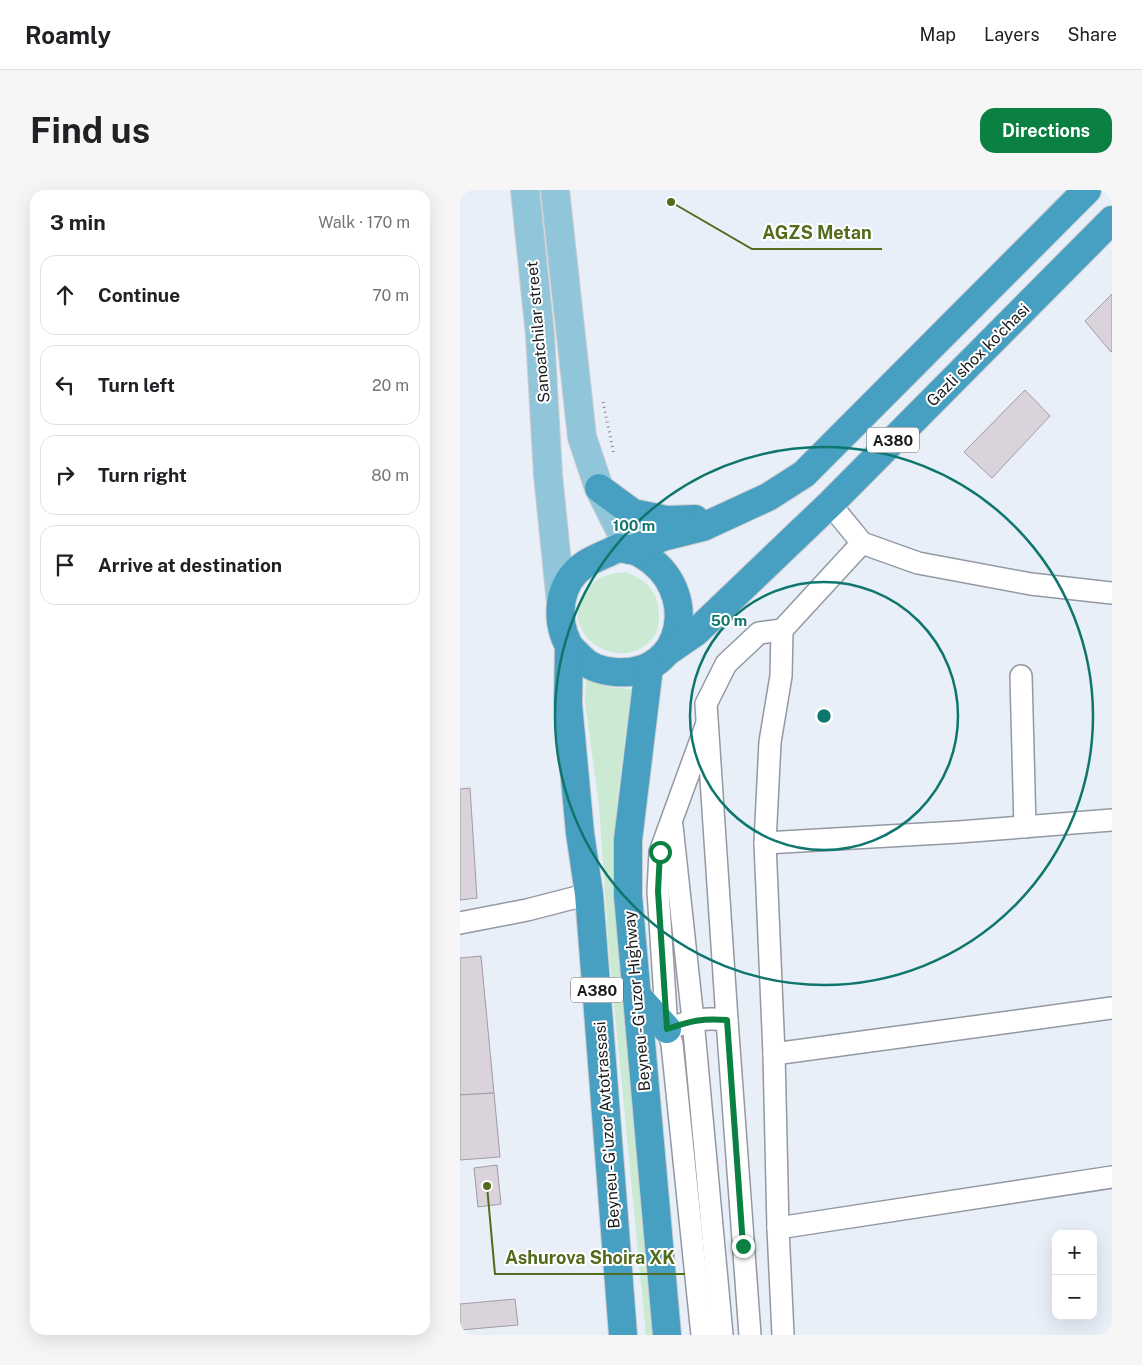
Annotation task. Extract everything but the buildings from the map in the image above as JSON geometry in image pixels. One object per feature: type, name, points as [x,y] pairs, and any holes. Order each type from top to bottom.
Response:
[{"type":"highway","name":"A380","points":[[630,550],[663,537],[703,527],[768,497],[804,474],[1087,190]]},
{"type":"highway","name":"Gazli shox ko'chasi","points":[[658,659],[696,632],[830,504],[1112,220]]},
{"type":"highway","points":[[599,488],[633,513],[667,520],[726,516]]},
{"type":"highway","points":[[618,548],[630,550],[643,554],[655,564],[667,576],[676,590],[680,612],[676,634],[658,659],[626,673],[604,672],[584,662],[569,646],[561,625],[560,603],[568,582],[583,566],[618,548]]},
{"type":"highway","name":"Beyneu - G'uzor Avtotrassasi","points":[[569,646],[568,704],[580,833],[589,894],[623,1335]]},
{"type":"highway","name":"Beyneu - G'uzor Highway","points":[[658,659],[628,840],[628,896],[667,1335]]},
{"type":"highway","points":[[637,996],[667,1029]]},
{"type":"main road","name":"Sanoatchilar street","points":[[525,190],[540,335],[548,475],[560,603]]},
{"type":"main road","points":[[555,190],[582,437],[599,488],[630,550]]},
{"type":"street","points":[[830,504],[862,543],[918,563],[1031,584],[1112,593]]},
{"type":"street","points":[[750,1335],[706,704],[726,664],[759,633],[782,630],[862,543]]},
{"type":"street","points":[[782,630],[781,676],[770,742],[765,843],[783,1335]]},
{"type":"street","points":[[1021,676],[1025,827]]},
{"type":"street","points":[[702,1335],[672,1044],[667,1029],[658,891],[660,852],[707,723]]},
{"type":"street","points":[[765,843],[1112,820]]},
{"type":"street","points":[[671,821],[693,1020],[722,1335]]},
{"type":"street","points":[[460,923],[527,910],[589,894]]},
{"type":"street","points":[[774,1054],[1112,1008]]},
{"type":"street","points":[[667,1029],[693,1020],[707,1018],[727,1020]]},
{"type":"street","points":[[778,1228],[1112,1177]]},
{"type":"street","points":[[694,1254],[714,1249],[743,1246]]},
{"type":"path","points":[[602,398],[614,459]]},
{"type":"green space","points":[[626,572],[634,575],[651,588],[657,601],[659,622],[655,635],[647,644],[638,650],[628,653],[617,653],[597,646],[589,639],[579,623],[578,609],[586,590],[597,580],[607,575]]},
{"type":"green space","points":[[586,679],[606,687],[631,689],[617,802],[613,863],[657,1335],[646,1335],[609,952],[599,806],[585,702]]},
{"type":"place","name":"AGZS Metan","points":[[671,202]]},
{"type":"place","name":"Ashurova Shoira XK","points":[[487,1186]]},
{"type":"route","points":[[660,852],[658,891],[667,1029],[693,1020],[707,1018],[727,1020],[743,1246]]}]
